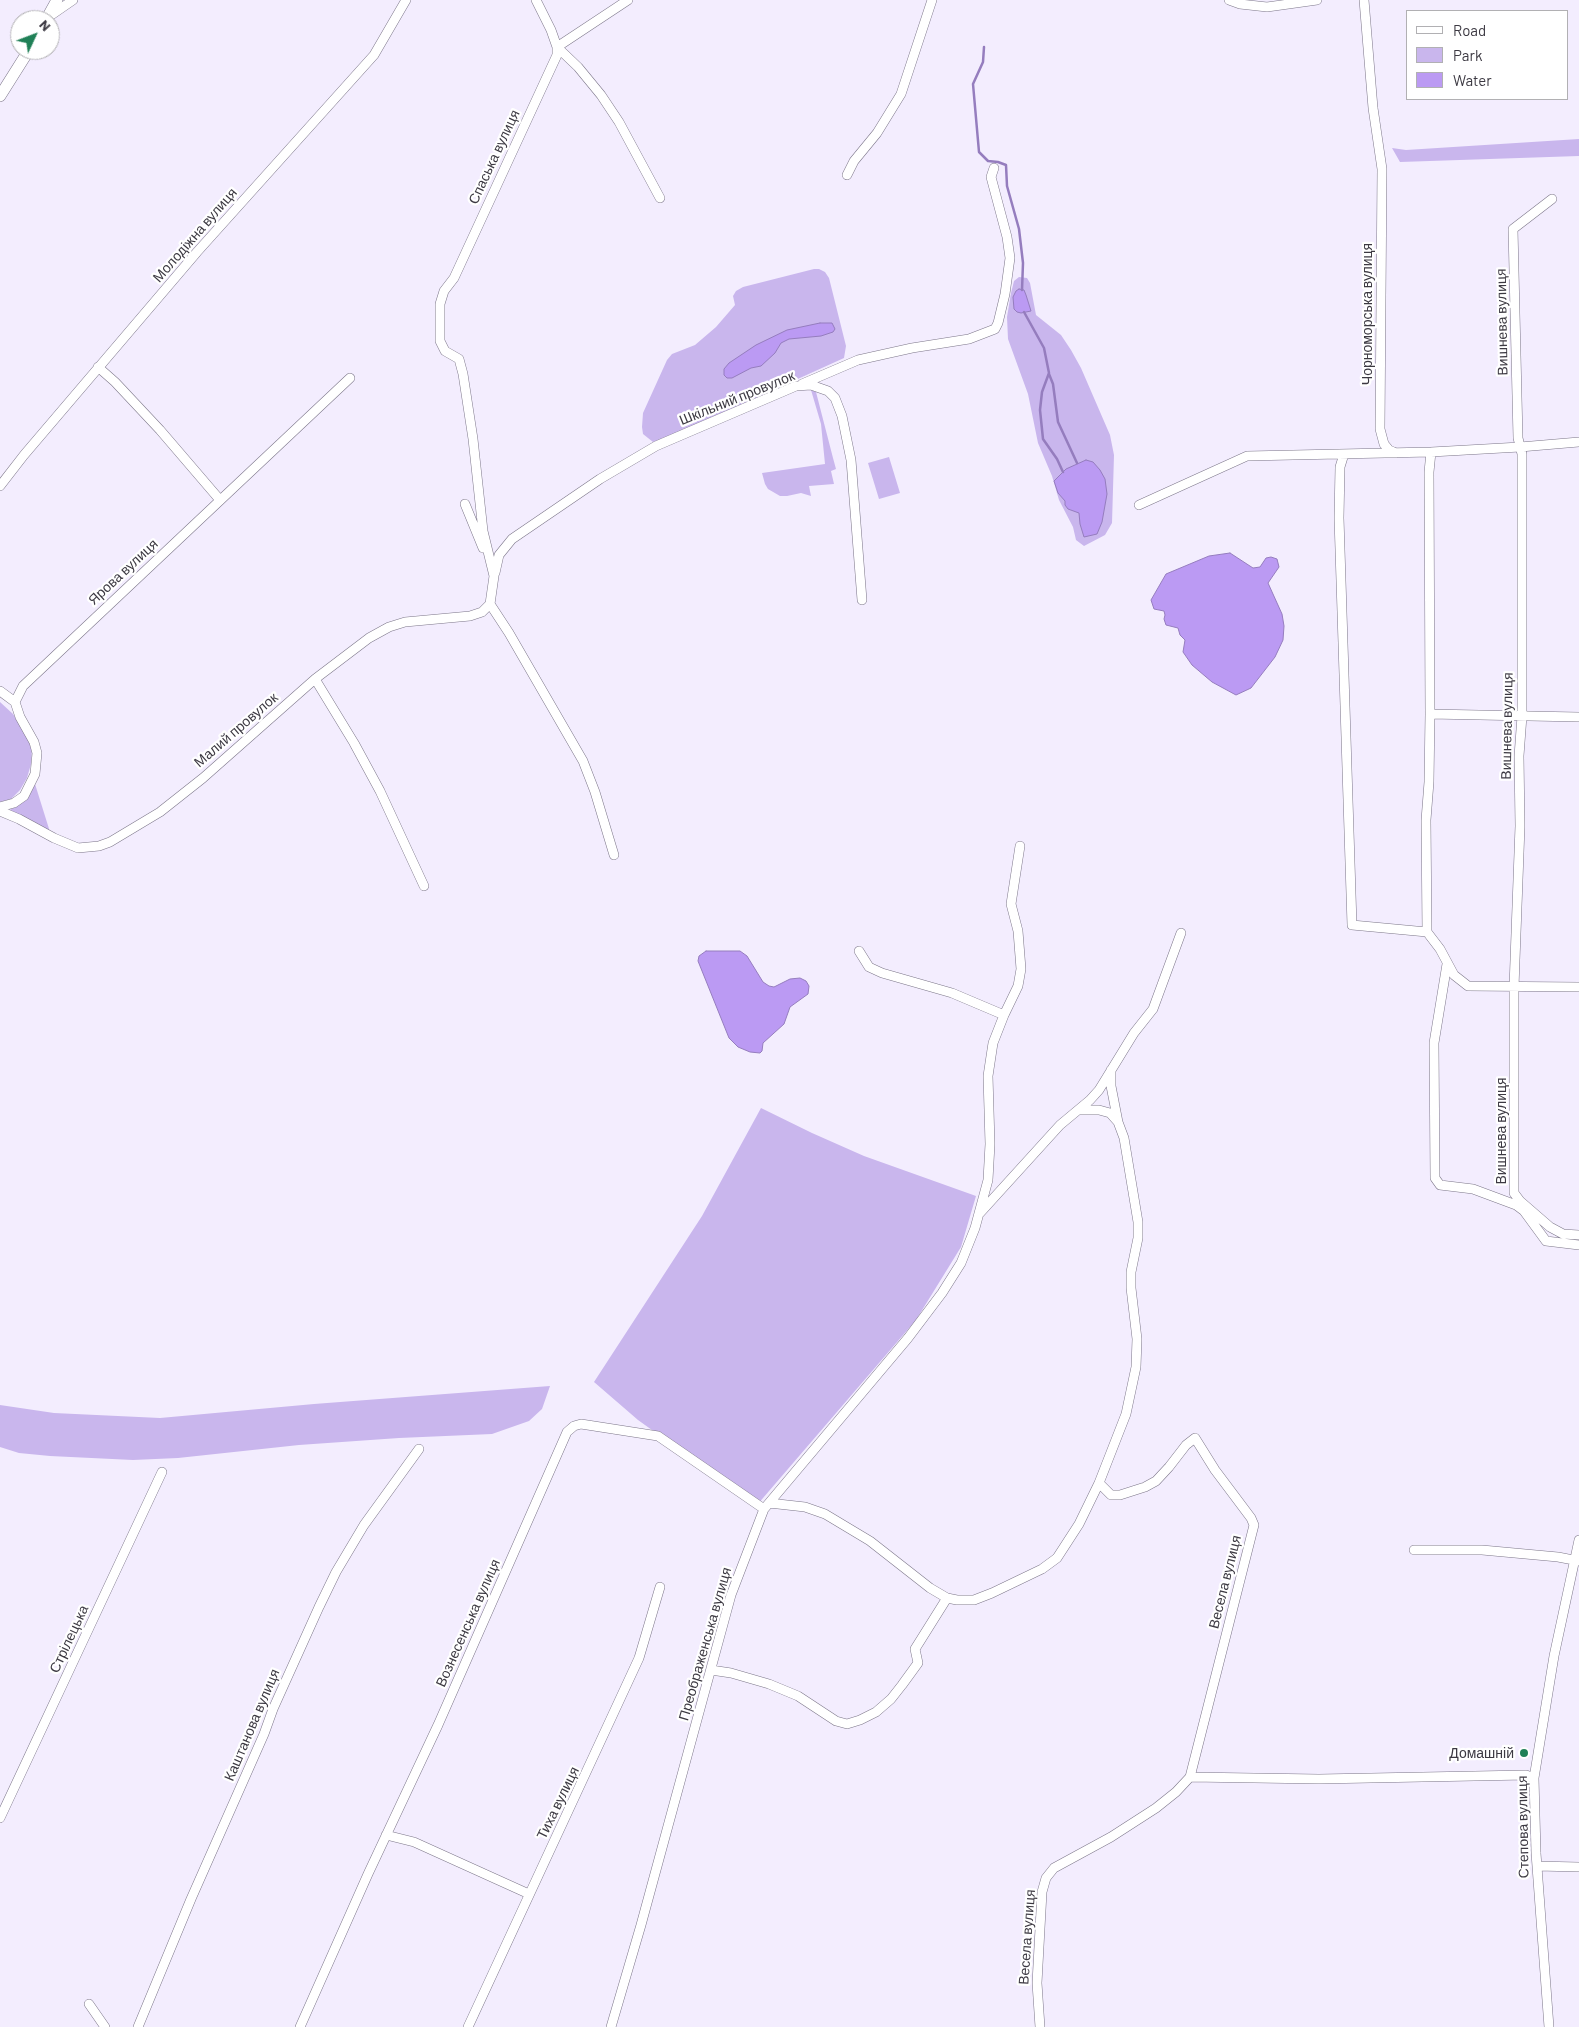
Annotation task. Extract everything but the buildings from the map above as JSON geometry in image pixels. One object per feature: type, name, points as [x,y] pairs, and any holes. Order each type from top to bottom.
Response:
[{"type":"street","points":[[59,10],[73,0]]},
{"type":"street","name":"Молодіжна вулиця","points":[[0,486],[24,454],[197,252],[374,55],[406,0]]},
{"type":"street","points":[[536,0],[546,18],[557,47],[578,66],[601,95],[619,122],[660,198]]},
{"type":"street","points":[[557,47],[628,0]]},
{"type":"street","points":[[847,175],[854,161],[877,133],[901,94],[932,0]]},
{"type":"street","points":[[1229,0],[1240,4],[1268,7],[1316,0]]},
{"type":"street","name":"Чорноморська вулиця","points":[[1364,0],[1373,108],[1382,169],[1380,429],[1384,444],[1389,450],[1396,453]]},
{"type":"street","name":"Спаська вулиця","points":[[454,278],[541,88],[554,66],[557,47]]},
{"type":"street","points":[[0,96],[23,60]]},
{"type":"street","points":[[796,386],[858,360],[912,348],[969,339],[995,329],[1005,294],[1010,258],[1007,237],[991,177],[994,168]]},
{"type":"street","name":"Вишнева вулиця","points":[[1552,199],[1513,229],[1518,438],[1522,454],[1522,716],[1519,756],[1520,826],[1514,987],[1514,1193],[1520,1201],[1550,1227],[1563,1234],[1579,1235]]},
{"type":"street","name":"Шкільний провулок","points":[[454,278],[444,291],[440,304],[440,341],[445,350],[459,359],[463,374],[473,439],[483,531],[494,576]]},
{"type":"street","points":[[98,367],[115,382],[160,430],[220,500]]},
{"type":"street","name":"Ярова вулиця","points":[[15,702],[18,694],[30,678],[350,378]]},
{"type":"street","name":"Шкільний провулок","points":[[490,604],[499,555],[512,540],[600,479],[656,446],[796,386],[811,385],[820,387],[835,398],[839,406],[851,460],[862,600]]},
{"type":"street","points":[[1140,505],[1247,456],[1431,452],[1579,442]]},
{"type":"street","points":[[1431,452],[1429,472],[1430,714],[1429,782],[1426,820],[1427,932],[1440,949],[1447,964],[1461,982],[1468,986],[1579,987]]},
{"type":"street","points":[[1344,454],[1340,467],[1339,518],[1352,925],[1427,932]]},
{"type":"street","points":[[465,504],[494,576]]},
{"type":"street","points":[[490,604],[509,633],[583,761],[595,792],[614,855]]},
{"type":"street","name":"Малий провулок","points":[[0,811],[78,848],[99,846],[110,842],[160,812],[315,679],[369,638],[389,627],[420,619],[470,616],[482,612],[490,604]]},
{"type":"street","points":[[315,679],[376,783],[424,886]]},
{"type":"street","points":[[0,691],[15,702],[20,717],[34,742],[37,753],[35,774],[24,796],[14,803],[0,807]]},
{"type":"street","points":[[1430,714],[1579,718]]},
{"type":"street","name":"Преображенська вулиця","points":[[611,2027],[641,1925],[730,1595],[766,1506],[908,1338],[942,1293],[961,1263],[980,1214],[988,1180],[990,1144],[988,1076],[993,1042],[1018,986],[1021,969],[1018,931],[1011,904],[1020,846]]},
{"type":"street","name":"Преображенська вулиця","points":[[980,1214],[1060,1125],[1079,1110],[1099,1090],[1134,1033],[1153,1009],[1182,933]]},
{"type":"street","points":[[859,951],[869,966],[882,973],[952,993],[1004,1015]]},
{"type":"street","points":[[1447,964],[1434,1043],[1435,1178],[1440,1185],[1473,1189],[1516,1205],[1524,1211],[1546,1241],[1579,1245]]},
{"type":"street","points":[[766,1506],[806,1507],[825,1514],[870,1541],[930,1588],[947,1598],[957,1600],[974,1600],[992,1593],[1042,1569],[1057,1558],[1079,1524],[1099,1483],[1126,1414],[1136,1368],[1137,1339],[1131,1272],[1138,1238],[1138,1222],[1124,1138],[1118,1122],[1111,1086],[1111,1070]]},
{"type":"street","points":[[1079,1110],[1099,1110],[1110,1114],[1118,1122]]},
{"type":"street","name":"Вознесенська вулиця","points":[[300,2027],[386,1835],[438,1725],[568,1432],[574,1426],[581,1424],[658,1436],[766,1506]]},
{"type":"street","name":"Весела вулиця","points":[[1040,2027],[1037,1983],[1042,1892],[1046,1878],[1054,1868],[1111,1837],[1156,1808],[1176,1792],[1190,1777],[1254,1526],[1251,1518],[1215,1470],[1196,1438],[1186,1445],[1156,1481],[1145,1487],[1120,1495],[1110,1495],[1099,1483]]},
{"type":"street","name":"Каштанова вулиця","points":[[138,2027],[273,1709],[336,1572],[364,1525],[419,1449]]},
{"type":"street","name":"Стрілецька","points":[[0,1818],[162,1472]]},
{"type":"street","name":"Степова вулиця","points":[[1549,2027],[1537,1866],[1534,1778],[1554,1656],[1579,1540]]},
{"type":"street","points":[[1414,1550],[1482,1550],[1558,1556],[1576,1561]]},
{"type":"street","name":"Тиха вулиця","points":[[468,2027],[529,1894],[586,1777],[639,1658],[660,1587]]},
{"type":"street","points":[[710,1670],[731,1673],[769,1684],[798,1696],[836,1721],[847,1724],[876,1712],[891,1699],[918,1663],[915,1650],[947,1598]]},
{"type":"street","points":[[1190,1777],[1318,1779],[1526,1776],[1534,1778]]},
{"type":"street","points":[[386,1835],[414,1842],[529,1894]]},
{"type":"street","points":[[1537,1866],[1579,1867]]},
{"type":"street","points":[[89,2004],[105,2027]]},
{"type":"green space","points":[[1579,139],[1579,156],[1400,162],[1392,148],[1406,150]]},
{"type":"green space","points":[[814,269],[825,272],[829,278],[846,346],[844,358],[672,436],[653,442],[643,434],[643,413],[667,360],[672,354],[695,345],[716,327],[735,305],[733,296],[736,291],[743,287]]},
{"type":"green space","points":[[1019,277],[1027,278],[1030,283],[1036,315],[1061,335],[1071,350],[1081,368],[1110,435],[1114,455],[1112,523],[1105,535],[1084,546],[1076,540],[1073,527],[1059,500],[1052,476],[1038,443],[1028,394],[1008,339],[1007,317],[1011,293],[1014,281]]},
{"type":"green space","points":[[811,390],[816,392],[836,469],[831,471],[834,484],[809,486],[811,496],[801,493],[780,496],[768,489],[762,473],[825,464],[821,424]]},
{"type":"green space","points":[[889,457],[900,493],[879,499],[868,463]]},
{"type":"green space","points":[[0,702],[13,714],[25,732],[32,748],[31,764],[27,778],[20,790],[11,799],[0,802]]},
{"type":"green space","points":[[35,784],[50,832],[7,811],[16,807]]},
{"type":"green space","points":[[761,1108],[864,1156],[976,1196],[961,1247],[916,1320],[757,1505],[638,1420],[594,1382],[702,1216]]},
{"type":"green space","points":[[550,1386],[542,1409],[529,1421],[492,1434],[299,1445],[178,1458],[133,1460],[19,1453],[0,1447],[0,1405],[54,1413],[160,1418]]},
{"type":"water","points":[[1019,289],[1024,290],[1031,311],[1021,313],[1014,309],[1013,297]]},
{"type":"water","points":[[820,323],[832,323],[835,329],[833,332],[821,336],[789,339],[781,343],[775,353],[761,366],[751,368],[732,378],[727,378],[724,375],[724,369],[729,363],[756,345],[787,330]]},
{"type":"water","points":[[1086,460],[1093,462],[1100,470],[1105,479],[1107,494],[1102,522],[1097,534],[1084,537],[1079,513],[1068,509],[1065,501],[1058,493],[1054,481],[1066,469]]},
{"type":"water","points":[[1230,553],[1253,568],[1260,567],[1266,558],[1277,559],[1279,567],[1268,583],[1282,614],[1284,626],[1283,640],[1275,657],[1251,688],[1236,695],[1212,682],[1192,665],[1183,652],[1185,640],[1180,635],[1178,628],[1166,625],[1164,611],[1154,609],[1151,600],[1166,574],[1209,556]]},
{"type":"water","points":[[706,951],[740,951],[747,956],[763,982],[769,986],[774,987],[790,979],[800,978],[806,981],[809,986],[808,994],[790,1007],[784,1024],[763,1043],[760,1053],[750,1052],[738,1047],[729,1038],[698,961],[699,956]]},
{"type":"waterway","points":[[984,47],[983,62],[973,84],[979,152],[988,161],[1006,165],[1007,186],[1019,229],[1023,263],[1022,290]]},
{"type":"waterway","points":[[1024,312],[1044,348],[1049,373],[1042,392],[1040,410],[1043,439],[1057,459],[1063,472]]},
{"type":"waterway","points":[[1049,374],[1053,384],[1058,422],[1077,463]]},
{"type":"place","name":"Домашній","points":[[1524,1753]]}]
